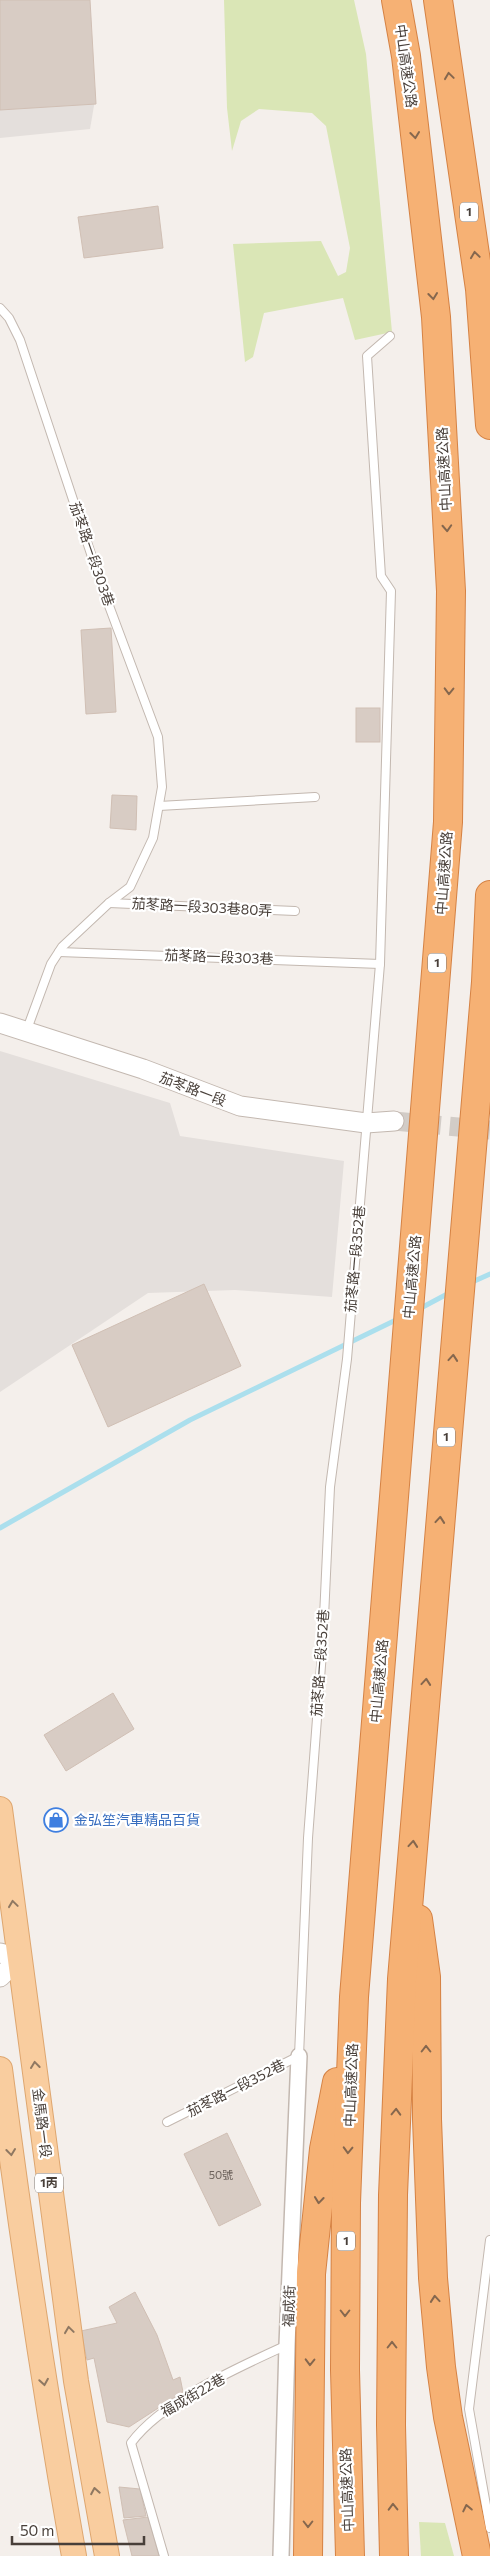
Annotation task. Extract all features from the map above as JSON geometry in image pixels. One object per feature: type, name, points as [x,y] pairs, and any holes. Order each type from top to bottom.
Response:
[{"type":"highway","name":"中山高速公路","points":[[350,2556],[345,2370],[346,2203],[354,1997],[448,822],[451,591],[436,327],[406,56],[396,0]]},
{"type":"highway","name":"1","points":[[438,0],[480,289],[490,425]]},
{"type":"highway","name":"1","points":[[394,2556],[391,2425],[393,2195],[402,1979],[486,982],[490,895]]},
{"type":"highway","points":[[411,1873],[426,1977],[427,2119],[433,2278],[448,2417],[477,2556]]},
{"type":"highway","points":[[308,2556],[311,2274],[324,2149],[354,1997]]},
{"type":"main road","name":"金馬路一段","points":[[0,1809],[10,1955],[76,2381],[107,2556]]},
{"type":"main road","name":"1丙","points":[[0,2069],[26,2264],[49,2416],[74,2556]]},
{"type":"street","name":"茄苳路一段","points":[[0,1022],[25,1032],[143,1070],[240,1106],[366,1123],[394,1121]]},
{"type":"street","points":[[0,1977],[10,1955]]},
{"type":"street","name":"福成街","points":[[281,2556],[287,2345],[299,2056]]},
{"type":"lane","name":"茄苳路一段303巷","points":[[0,308],[10,318],[20,340],[102,587],[158,737],[162,787],[153,838],[130,887],[109,903],[59,952],[51,964],[25,1032]]},
{"type":"lane","name":"茄苳路一段352巷","points":[[168,2122],[299,2056],[308,1838],[322,1639],[330,1487],[347,1358],[380,964],[391,591],[381,576],[367,356],[390,336]]},
{"type":"lane","points":[[159,806],[315,797]]},
{"type":"lane","name":"茄苳路一段303巷80弄","points":[[109,903],[295,911]]},
{"type":"lane","name":"茄苳路一段303巷","points":[[59,952],[380,964]]},
{"type":"lane","points":[[490,2240],[469,2409],[490,2528]]},
{"type":"lane","name":"福成街22巷","points":[[164,2556],[131,2443],[142,2428],[172,2404],[287,2345]]},
{"type":"shaded area","points":[[0,0],[95,100],[90,129],[0,138]]},
{"type":"shaded area","points":[[0,1051],[170,1103],[180,1136],[344,1161],[332,1297],[235,1290],[148,1293],[0,1392]]},
{"type":"green space","points":[[224,0],[354,0],[366,54],[392,332],[355,340],[343,298],[264,313],[253,357],[245,362],[233,244],[321,241],[338,276],[346,272],[350,248],[326,126],[312,113],[259,109],[241,121],[232,151],[227,108]]},
{"type":"green space","points":[[419,2522],[445,2523],[454,2556],[421,2556]]},
{"type":"building","points":[[0,0],[90,0],[96,104],[0,110]]},
{"type":"building","points":[[158,206],[163,248],[84,258],[78,217]]},
{"type":"building","points":[[111,628],[116,712],[86,714],[81,630]]},
{"type":"building","points":[[356,708],[380,708],[380,742],[356,742]]},
{"type":"building","points":[[112,795],[137,796],[136,830],[110,828]]},
{"type":"building","points":[[204,1284],[241,1366],[108,1427],[72,1345]]},
{"type":"building","points":[[113,1693],[134,1729],[66,1771],[44,1735]]},
{"type":"building","points":[[227,2133],[261,2205],[219,2226],[184,2154]]},
{"type":"building","points":[[135,2292],[157,2335],[173,2380],[180,2377],[183,2392],[129,2427],[107,2422],[94,2358],[87,2360],[81,2331],[117,2323],[109,2307]]},
{"type":"building","points":[[119,2487],[140,2489],[146,2516],[124,2518]]},
{"type":"building","points":[[148,2517],[159,2556],[132,2556],[123,2520]]},
{"type":"waterway","points":[[470,1283],[490,1274]]},
{"type":"waterway","points":[[419,1309],[451,1292]]},
{"type":"waterway","points":[[0,1528],[190,1420],[400,1318]]},
{"type":"tunnel","points":[[394,1121],[490,1130]]},
{"type":"place","name":"金弘笙汽車精品百貨","points":[[56,1820]]}]
